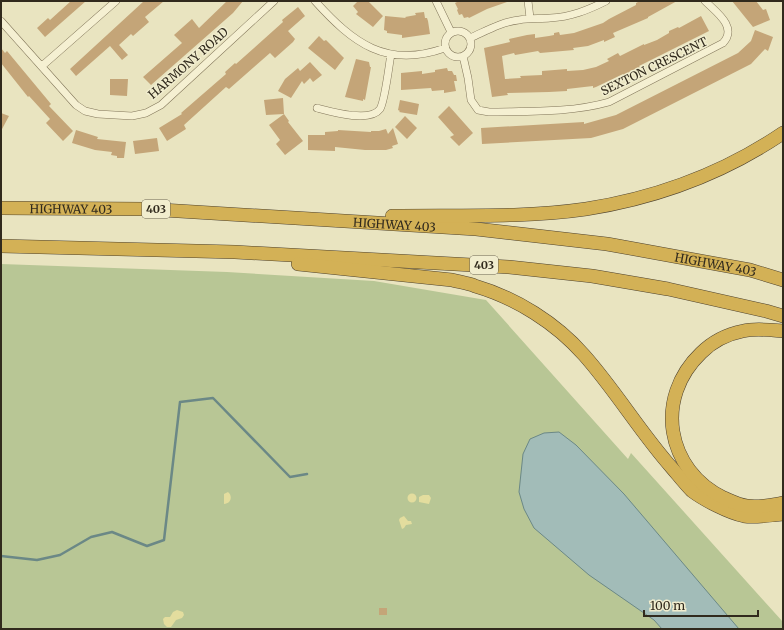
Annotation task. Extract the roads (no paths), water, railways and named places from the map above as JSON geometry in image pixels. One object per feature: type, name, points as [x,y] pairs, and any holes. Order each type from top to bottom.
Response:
[{"type":"highway","points":[[310,218],[515,214],[560,212],[594,207],[638,199],[684,184],[739,161],[783,133]]},
{"type":"highway","name":"HIGHWAY 403","points":[[1,208],[146,209],[476,229],[607,244],[750,270],[783,280]]},
{"type":"highway","name":"403","points":[[1,246],[236,252],[509,267],[592,276],[668,289],[760,309],[783,316]]},
{"type":"highway","points":[[181,251],[452,280],[475,286],[504,297],[533,312],[561,332],[584,355],[611,387],[660,455],[692,491],[715,505],[744,516],[783,514]]},
{"type":"highway","points":[[783,331],[744,331],[724,337],[706,348],[690,363],[680,380],[671,414],[674,437],[682,460],[695,478],[713,493],[732,502],[748,506],[766,506],[783,503]]},
{"type":"street","points":[[42,66],[116,1]]},
{"type":"street","name":"HARMONY ROAD","points":[[1,21],[76,105],[85,111],[98,114],[132,116],[146,113],[160,105],[274,1]]},
{"type":"street","points":[[315,1],[335,23],[356,40],[370,48],[391,54],[421,55],[445,48]]},
{"type":"street","points":[[436,1],[451,32]]},
{"type":"street","points":[[528,1],[530,18]]},
{"type":"street","points":[[470,38],[504,23],[530,18],[557,18],[576,14],[585,12],[606,1]]},
{"type":"street","name":"SEXTON CRESCENT","points":[[463,56],[471,100],[478,110],[483,112],[575,109],[594,106],[609,102],[723,43],[727,39],[728,27],[725,21],[706,1]]},
{"type":"street","points":[[460,30],[467,34],[470,38],[471,46],[463,56],[459,57],[450,55],[445,48],[444,40],[451,32],[460,30]]},
{"type":"street","points":[[317,108],[363,116],[376,113],[382,105],[391,54]]},
{"type":"water","points":[[559,432],[576,445],[624,494],[739,629],[662,629],[654,620],[589,575],[534,528],[524,509],[519,492],[523,454],[530,439],[544,433]]},
{"type":"waterway","points":[[1,556],[37,560],[60,555],[91,537],[112,532],[147,546],[164,540],[180,402],[213,398],[290,477],[307,474]]}]
